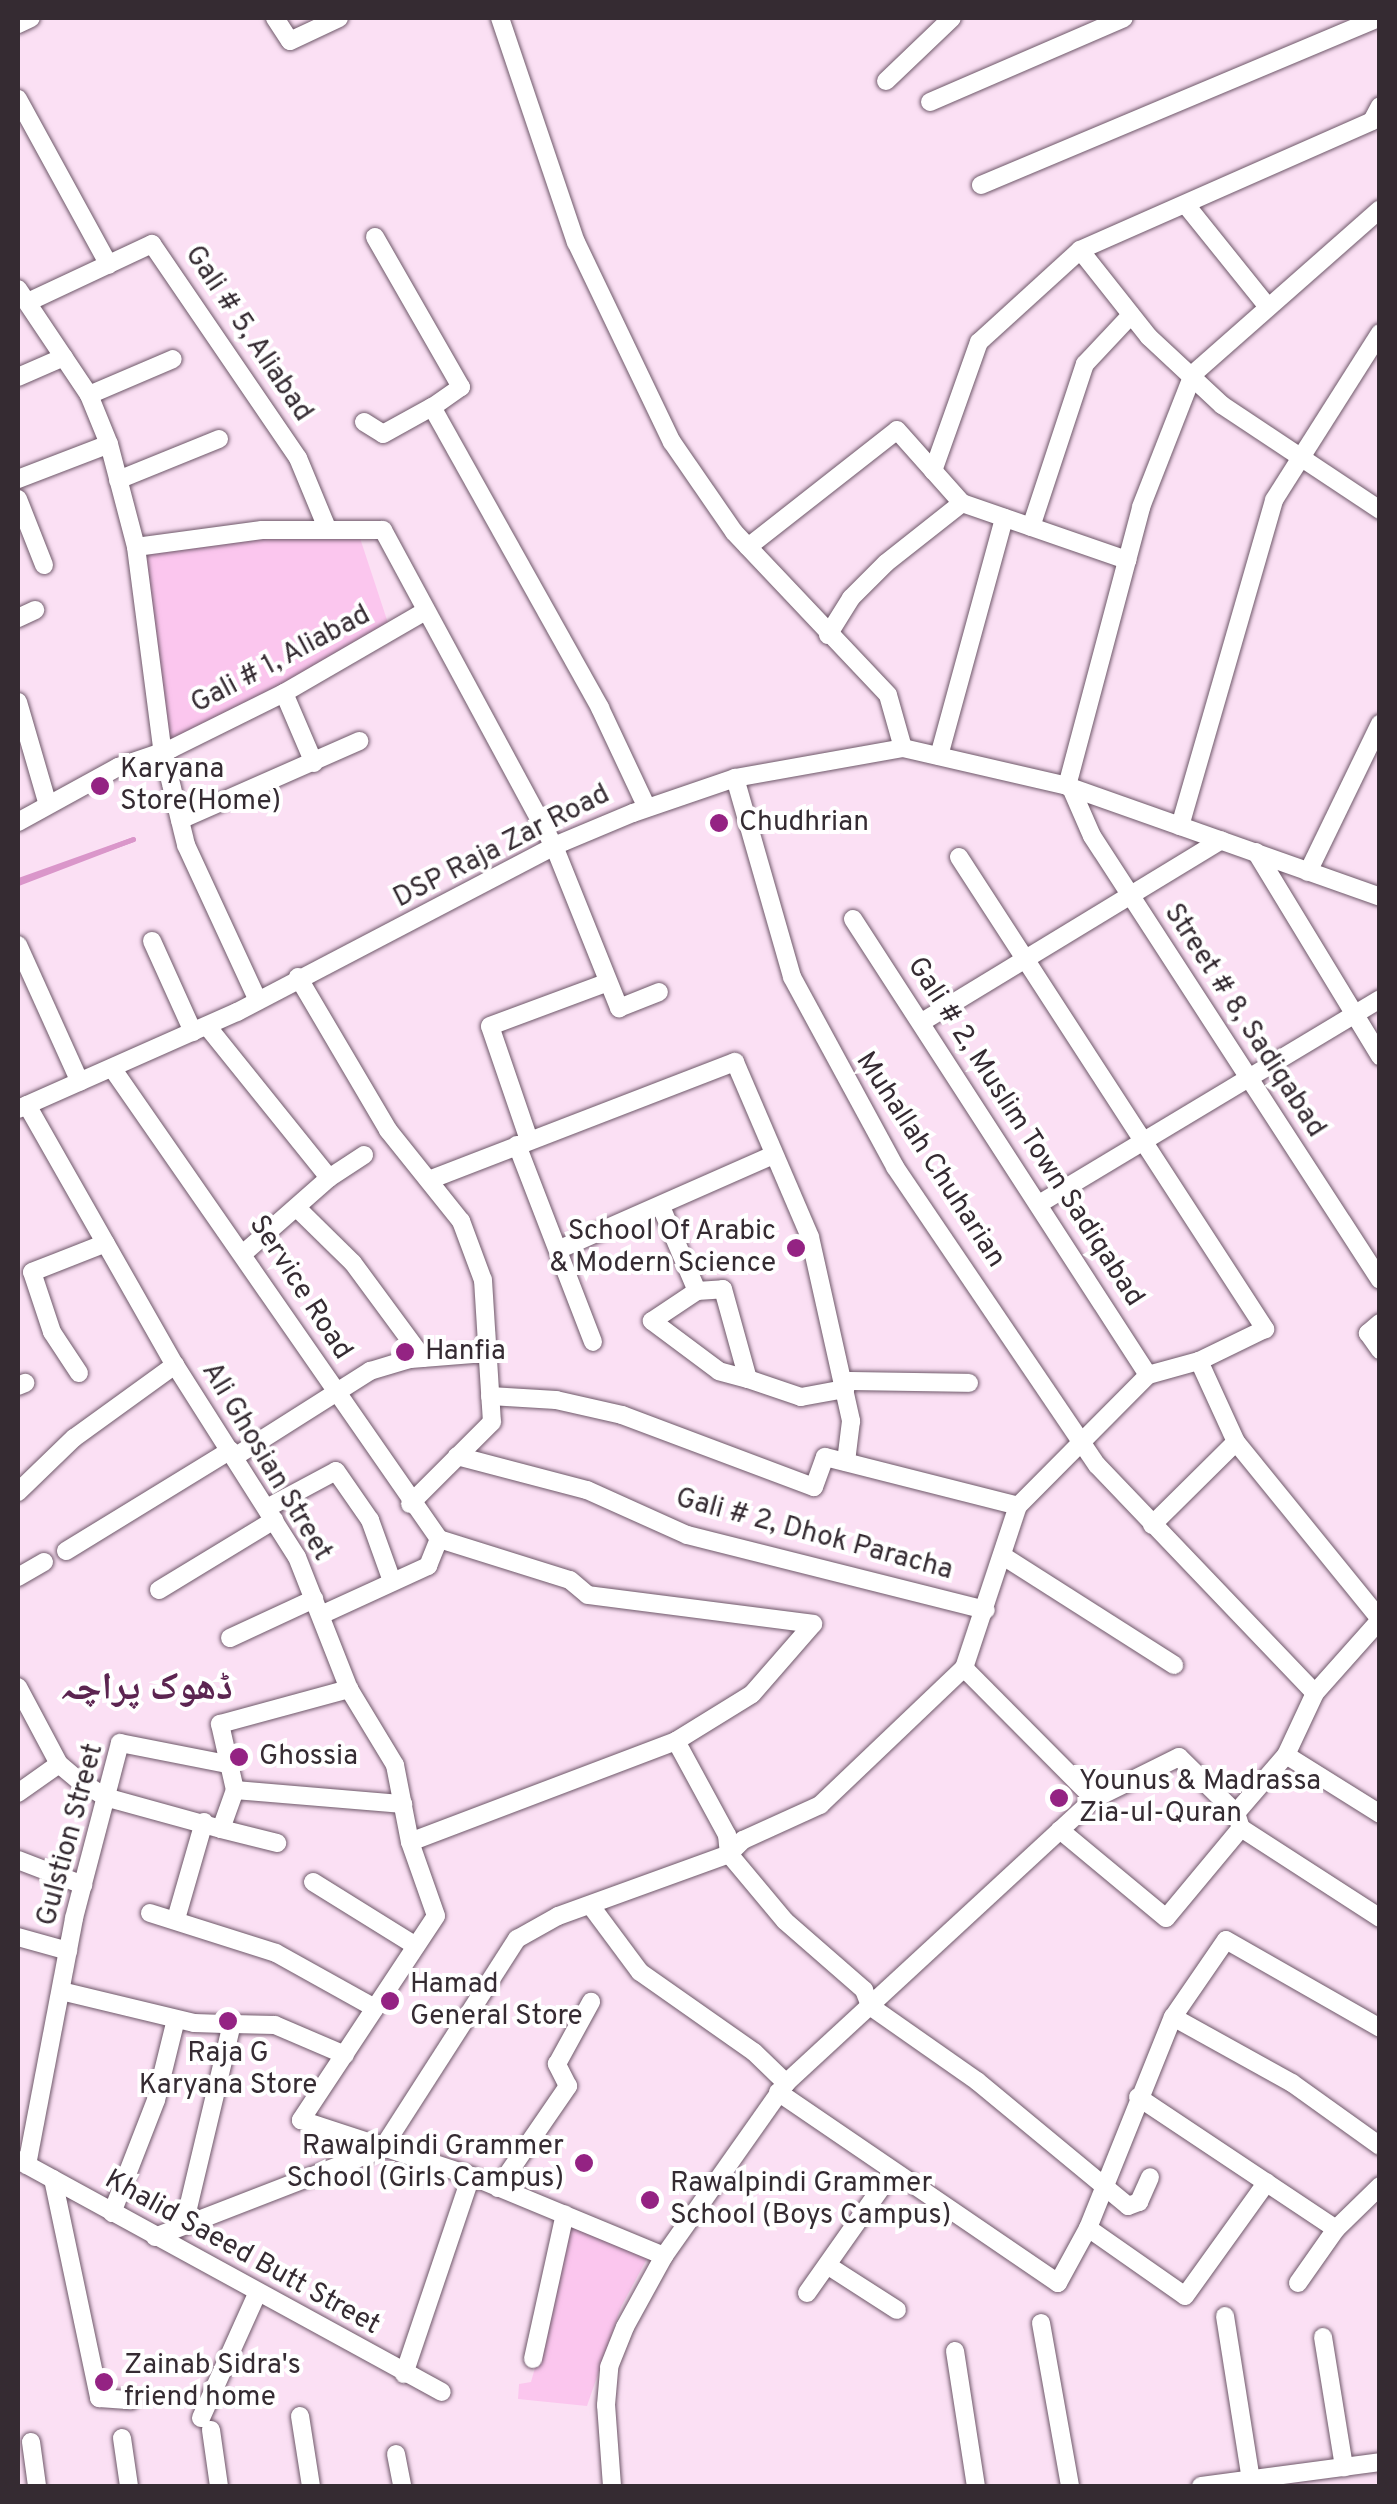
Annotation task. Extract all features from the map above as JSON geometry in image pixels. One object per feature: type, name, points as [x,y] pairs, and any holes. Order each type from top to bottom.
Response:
[{"type":"street","points":[[18,24],[31,18]]},
{"type":"street","points":[[276,18],[290,41],[340,18]]},
{"type":"street","points":[[500,18],[544,157],[616,332],[672,442],[748,547],[828,636],[888,694],[903,748]]},
{"type":"street","points":[[886,81],[952,18]]},
{"type":"street","points":[[930,102],[1124,18]]},
{"type":"street","points":[[981,185],[1379,18]]},
{"type":"street","points":[[18,99],[109,265]]},
{"type":"street","points":[[933,471],[978,342],[1080,250],[1377,118]]},
{"type":"street","points":[[1186,205],[1268,307]]},
{"type":"street","points":[[1069,787],[1127,560],[1193,374],[1380,209]]},
{"type":"street","points":[[364,422],[382,434],[432,408],[461,386],[375,237]]},
{"type":"street","name":"Gali # 5, Aliabad","points":[[23,296],[109,265],[152,244],[298,458],[327,528]]},
{"type":"street","points":[[1080,250],[1131,315],[1222,405],[1380,510]]},
{"type":"street","points":[[23,296],[90,395],[109,444],[136,547],[162,747],[180,820],[257,999]]},
{"type":"street","points":[[1031,527],[1085,364],[1131,315]]},
{"type":"street","points":[[1180,826],[1274,500],[1380,332]]},
{"type":"street","points":[[18,377],[64,358]]},
{"type":"street","points":[[90,395],[174,359]]},
{"type":"street","points":[[432,408],[600,708],[646,808]]},
{"type":"street","points":[[748,547],[898,430],[962,503],[1127,560]]},
{"type":"street","points":[[118,480],[219,438]]},
{"type":"street","points":[[18,479],[109,444]]},
{"type":"street","points":[[18,499],[23,531],[44,565]]},
{"type":"street","points":[[828,636],[851,598],[886,563],[962,503]]},
{"type":"street","points":[[939,756],[1004,518]]},
{"type":"street","points":[[136,547],[327,528],[383,530],[554,846],[618,1008],[659,992]]},
{"type":"street","name":"Gali # 1, Aliabad","points":[[18,822],[162,747],[171,749],[284,693],[424,612]]},
{"type":"street","points":[[284,693],[314,763]]},
{"type":"street","points":[[18,710],[48,805]]},
{"type":"street","points":[[1308,872],[1380,724]]},
{"type":"street","points":[[180,820],[359,741]]},
{"type":"street","name":"DSP Raja Zar Road","points":[[22,1107],[200,1029],[554,846],[646,808],[735,778],[903,748],[1069,787],[1380,898]]},
{"type":"street","name":"Muhallah Chuharian","points":[[735,778],[776,932],[839,1072],[895,1167],[1080,1438],[1152,1525],[1315,1694]]},
{"type":"street","name":"Street # 8, Sadiqabad","points":[[1069,787],[1092,836],[1130,897],[1380,1280]]},
{"type":"street","points":[[922,1022],[1221,840]]},
{"type":"street","points":[[1256,852],[1380,1056]]},
{"type":"street","points":[[155,2237],[382,2149],[517,1939],[591,1906],[729,1854],[743,1840],[820,1805],[964,1668],[1018,1506],[1080,1438],[1148,1375],[1199,1361],[1264,1329],[959,856]]},
{"type":"street","name":"Gali # 2, Muslim Town Sadiqabad","points":[[854,919],[1148,1375]]},
{"type":"street","points":[[152,941],[200,1029],[329,1178]]},
{"type":"street","points":[[18,945],[80,1082]]},
{"type":"street","points":[[298,977],[388,1130],[429,1180],[475,1252],[484,1280],[492,1422],[410,1504]]},
{"type":"street","points":[[594,1342],[523,1142],[490,1026],[608,982]]},
{"type":"street","points":[[1039,1204],[1380,999]]},
{"type":"street","points":[[429,1180],[735,1062],[810,1237],[845,1385],[846,1462]]},
{"type":"street","name":"Service Road","points":[[112,1068],[245,1252],[410,1504],[439,1539]]},
{"type":"street","name":"Ali Ghosian Street","points":[[22,1107],[175,1365],[271,1514],[317,1607],[349,1689],[395,1765],[410,1842],[436,1916],[301,2120],[382,2149]]},
{"type":"street","points":[[560,1249],[662,1209],[774,1154]]},
{"type":"street","points":[[245,1252],[329,1178],[364,1155]]},
{"type":"street","points":[[298,1208],[353,1263],[424,1358]]},
{"type":"street","points":[[662,1209],[697,1291]]},
{"type":"street","points":[[80,1374],[52,1332],[32,1272],[106,1243]]},
{"type":"street","points":[[748,1379],[724,1289],[697,1291],[652,1322],[719,1370],[801,1398],[845,1385],[970,1383]]},
{"type":"street","points":[[1380,1324],[1368,1332],[1380,1350]]},
{"type":"street","points":[[66,1550],[370,1371],[424,1358],[486,1353]]},
{"type":"street","points":[[1060,1830],[1166,1918],[1286,1755],[1315,1694],[1380,1620],[1236,1442],[1199,1361]]},
{"type":"street","points":[[18,1492],[74,1438],[175,1365]]},
{"type":"street","points":[[490,1396],[556,1400],[622,1415],[814,1487],[825,1457],[1018,1506]]},
{"type":"street","points":[[1152,1525],[1236,1442]]},
{"type":"street","name":"Gali # 2, Dhok Paracha","points":[[457,1456],[587,1490],[687,1535],[986,1610]]},
{"type":"street","points":[[159,1590],[336,1470],[370,1520],[392,1581]]},
{"type":"street","points":[[230,1638],[428,1566],[439,1539],[570,1580],[588,1595],[813,1624],[752,1694],[676,1741],[410,1842]]},
{"type":"street","points":[[1002,1556],[1174,1665]]},
{"type":"street","points":[[18,1577],[44,1562]]},
{"type":"street","points":[[964,1668],[1094,1798]]},
{"type":"street","points":[[18,1687],[59,1764],[105,1796],[276,1843]]},
{"type":"street","points":[[176,1919],[212,1826],[235,1790],[222,1723],[349,1689]]},
{"type":"street","name":"Gulstion Street","points":[[22,2162],[82,1886],[122,1740],[227,1764]]},
{"type":"street","points":[[676,1741],[727,1835],[729,1854],[784,1921],[864,1990],[870,2006],[977,2081],[1134,2207],[1150,2177]]},
{"type":"street","points":[[1286,1755],[1380,1814]]},
{"type":"street","points":[[612,2486],[609,2367],[664,2256],[782,2088],[1094,1798],[1179,1757],[1239,1820],[1380,1918]]},
{"type":"street","points":[[18,1794],[59,1764]]},
{"type":"street","points":[[235,1790],[403,1804]]},
{"type":"street","points":[[18,1860],[82,1886]]},
{"type":"street","points":[[313,1882],[416,1946]]},
{"type":"street","points":[[591,1906],[640,1972],[754,2052],[782,2088],[894,2171],[1058,2283],[1088,2228],[1102,2183],[1173,2017],[1226,1940],[1380,2028]]},
{"type":"street","points":[[150,1913],[276,1953],[376,2008]]},
{"type":"street","points":[[18,1937],[68,1952]]},
{"type":"street","points":[[61,1991],[176,2018],[274,2025],[345,2055]]},
{"type":"street","points":[[498,2188],[568,2086],[557,2064],[591,2002]]},
{"type":"street","points":[[1173,2017],[1292,2083],[1380,2146]]},
{"type":"street","points":[[112,2212],[156,2100],[176,2018]]},
{"type":"street","points":[[184,2225],[232,2024]]},
{"type":"street","points":[[1138,2097],[1336,2229]]},
{"type":"street","points":[[382,2149],[471,2176],[664,2256]]},
{"type":"street","name":"Khalid Saeed Butt Street","points":[[22,2162],[442,2392]]},
{"type":"street","points":[[808,2293],[894,2171]]},
{"type":"street","points":[[404,2374],[471,2176]]},
{"type":"street","points":[[53,2179],[99,2398],[131,2400]]},
{"type":"street","points":[[1088,2228],[1185,2296],[1267,2182]]},
{"type":"street","points":[[1298,2283],[1336,2229],[1380,2186]]},
{"type":"street","points":[[533,2359],[565,2214]]},
{"type":"street","points":[[827,2265],[896,2310]]},
{"type":"street","points":[[219,2486],[206,2424],[257,2294]]},
{"type":"street","points":[[1225,2316],[1250,2480]]},
{"type":"street","points":[[1040,2323],[1070,2486]]},
{"type":"street","points":[[1323,2336],[1344,2467]]},
{"type":"street","points":[[955,2351],[976,2486]]},
{"type":"street","points":[[300,2416],[311,2486]]},
{"type":"street","points":[[122,2438],[128,2486]]},
{"type":"street","points":[[30,2442],[38,2486]]},
{"type":"street","points":[[396,2454],[402,2486]]},
{"type":"street","points":[[1202,2486],[1380,2462]]},
{"type":"shaded area","points":[[296,532],[360,538],[389,626],[297,681],[167,744],[142,552]]},
{"type":"shaded area","points":[[567,2226],[649,2255],[621,2307],[587,2406],[518,2399],[519,2384],[531,2382]]},
{"type":"waterway","points":[[18,880],[133,839],[18,883]]},
{"type":"place","name":"Karyana Store(Home)","points":[[100,786]]},
{"type":"place","name":"Chudhrian","points":[[719,823]]},
{"type":"place","name":"School Of Arabic & Modern Science","points":[[796,1248]]},
{"type":"place","name":"Hanfia","points":[[405,1352]]},
{"type":"place","name":"Ghossia","points":[[239,1757]]},
{"type":"place","name":"Younus & Madrassa Zia-ul-Quran","points":[[1059,1798]]},
{"type":"place","name":"Hamad General Store","points":[[390,2001]]},
{"type":"place","name":"Raja G Karyana Store","points":[[228,2021]]},
{"type":"place","name":"Rawalpindi Grammer School (Girls Campus)","points":[[584,2163]]},
{"type":"place","name":"Rawalpindi Grammer School (Boys Campus)","points":[[650,2200]]},
{"type":"place","name":"Zainab Sidra's friend home","points":[[104,2382]]},
{"type":"district","name":"ڈھوک پراچہ","points":[[146,1690]]}]
